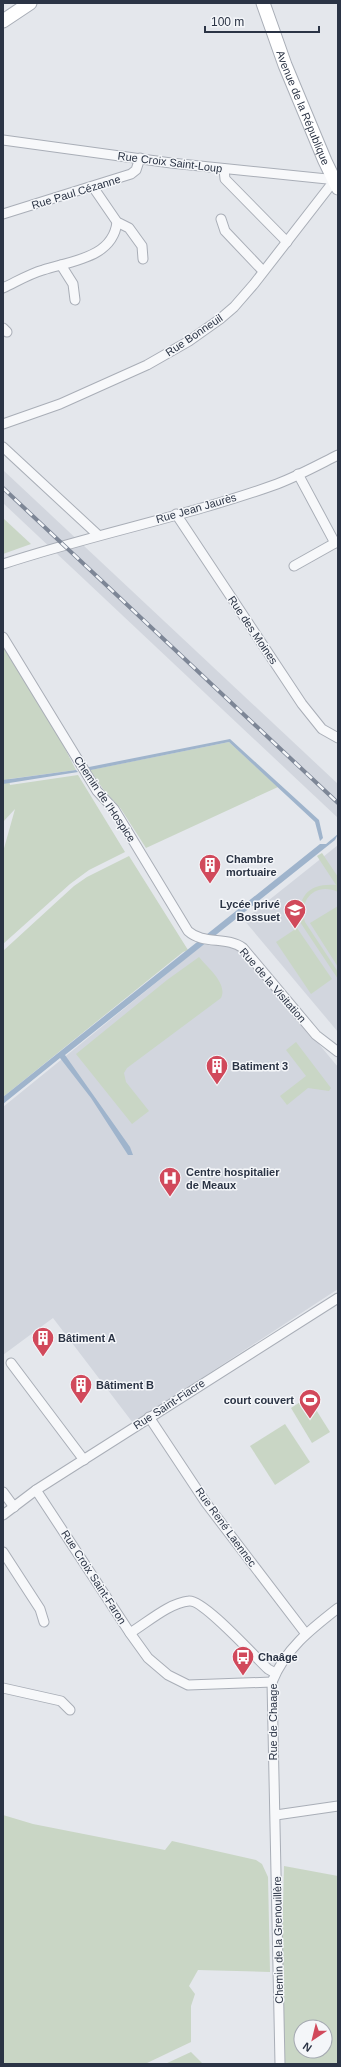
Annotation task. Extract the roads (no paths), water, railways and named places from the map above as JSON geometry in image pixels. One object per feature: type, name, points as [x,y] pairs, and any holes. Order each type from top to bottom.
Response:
[{"type":"street","points":[[3,21],[30,3]]},
{"type":"street","name":"Avenue de la République","points":[[263,3],[285,65],[325,161],[338,181]]},
{"type":"street","name":"Rue Croix Saint-Loup","points":[[3,140],[224,169],[338,181]]},
{"type":"street","name":"Rue Paul Cézanne","points":[[3,214],[131,174],[136,170],[140,158]]},
{"type":"street","points":[[224,169],[225,179],[286,242]]},
{"type":"street","name":"Rue Bonneuil","points":[[3,424],[60,404],[147,365],[170,353],[220,319],[234,307],[286,242],[338,181]]},
{"type":"street","points":[[92,187],[117,222],[129,228],[142,246],[143,259]]},
{"type":"street","points":[[221,219],[226,231],[263,271]]},
{"type":"street","points":[[3,288],[41,270],[95,254],[109,244],[116,233],[117,222]]},
{"type":"street","points":[[61,265],[73,284],[74,300]]},
{"type":"street","points":[[3,447],[98,535]]},
{"type":"street","name":"Rue Jean Jaurès","points":[[3,564],[50,548],[176,514],[278,484],[338,455]]},
{"type":"street","points":[[294,566],[337,543],[298,474]]},
{"type":"street","name":"Rue des Moines","points":[[176,514],[306,710],[322,729],[338,738]]},
{"type":"street","name":"Chemin de l'Hospice","points":[[3,637],[97,791],[114,809],[188,931],[198,937]]},
{"type":"street","name":"Rue de la Visitation","points":[[198,937],[234,942],[243,948],[316,1035],[338,1052]]},
{"type":"street","name":"Rue Saint-Fiacre","points":[[3,1515],[36,1490],[338,1298]]},
{"type":"street","points":[[11,1363],[84,1460]]},
{"type":"street","name":"Rue René Laennec","points":[[149,1418],[211,1509],[306,1634]]},
{"type":"street","name":"Rue Croix Saint-Faron","points":[[36,1490],[130,1633],[178,1603],[192,1600],[206,1607],[268,1669],[274,1677]]},
{"type":"street","points":[[3,1492],[14,1507]]},
{"type":"street","points":[[3,1552],[40,1608],[44,1622]]},
{"type":"street","name":"Rue de Chaage","points":[[276,1815],[274,1677],[284,1658],[306,1634],[338,1608]]},
{"type":"street","points":[[130,1633],[148,1658],[168,1675],[182,1683],[274,1677]]},
{"type":"street","points":[[3,1688],[61,1701],[70,1710]]},
{"type":"street","points":[[276,1815],[338,1806]]},
{"type":"street","name":"Chemin de la Grenouillère","points":[[276,1815],[280,2064]]},
{"type":"water","points":[[230,739],[319,820],[323,838],[320,841],[315,822],[229,742],[86,771],[84,768]]},
{"type":"water","points":[[76,770],[78,772],[3,784],[3,780]]},
{"type":"water","points":[[338,834],[335,840],[65,1055],[130,1147],[133,1155],[128,1155],[91,1098],[60,1058],[3,1104],[3,1097],[320,844],[326,844]]},
{"type":"railway","points":[[3,488],[338,803]]},
{"type":"place","name":"Chambre mortuaire","points":[[210,884]]},
{"type":"place","name":"Lycée privé Bossuet","points":[[295,930]]},
{"type":"place","name":"Batiment 3","points":[[217,1086]]},
{"type":"place","name":"Centre hospitalier de Meaux","points":[[170,1198]]},
{"type":"place","name":"Bâtiment A","points":[[43,1358]]},
{"type":"place","name":"Bâtiment B","points":[[81,1404]]},
{"type":"place","name":"court couvert","points":[[310,1420]]},
{"type":"place","name":"Chaâge","points":[[243,1676]]}]
